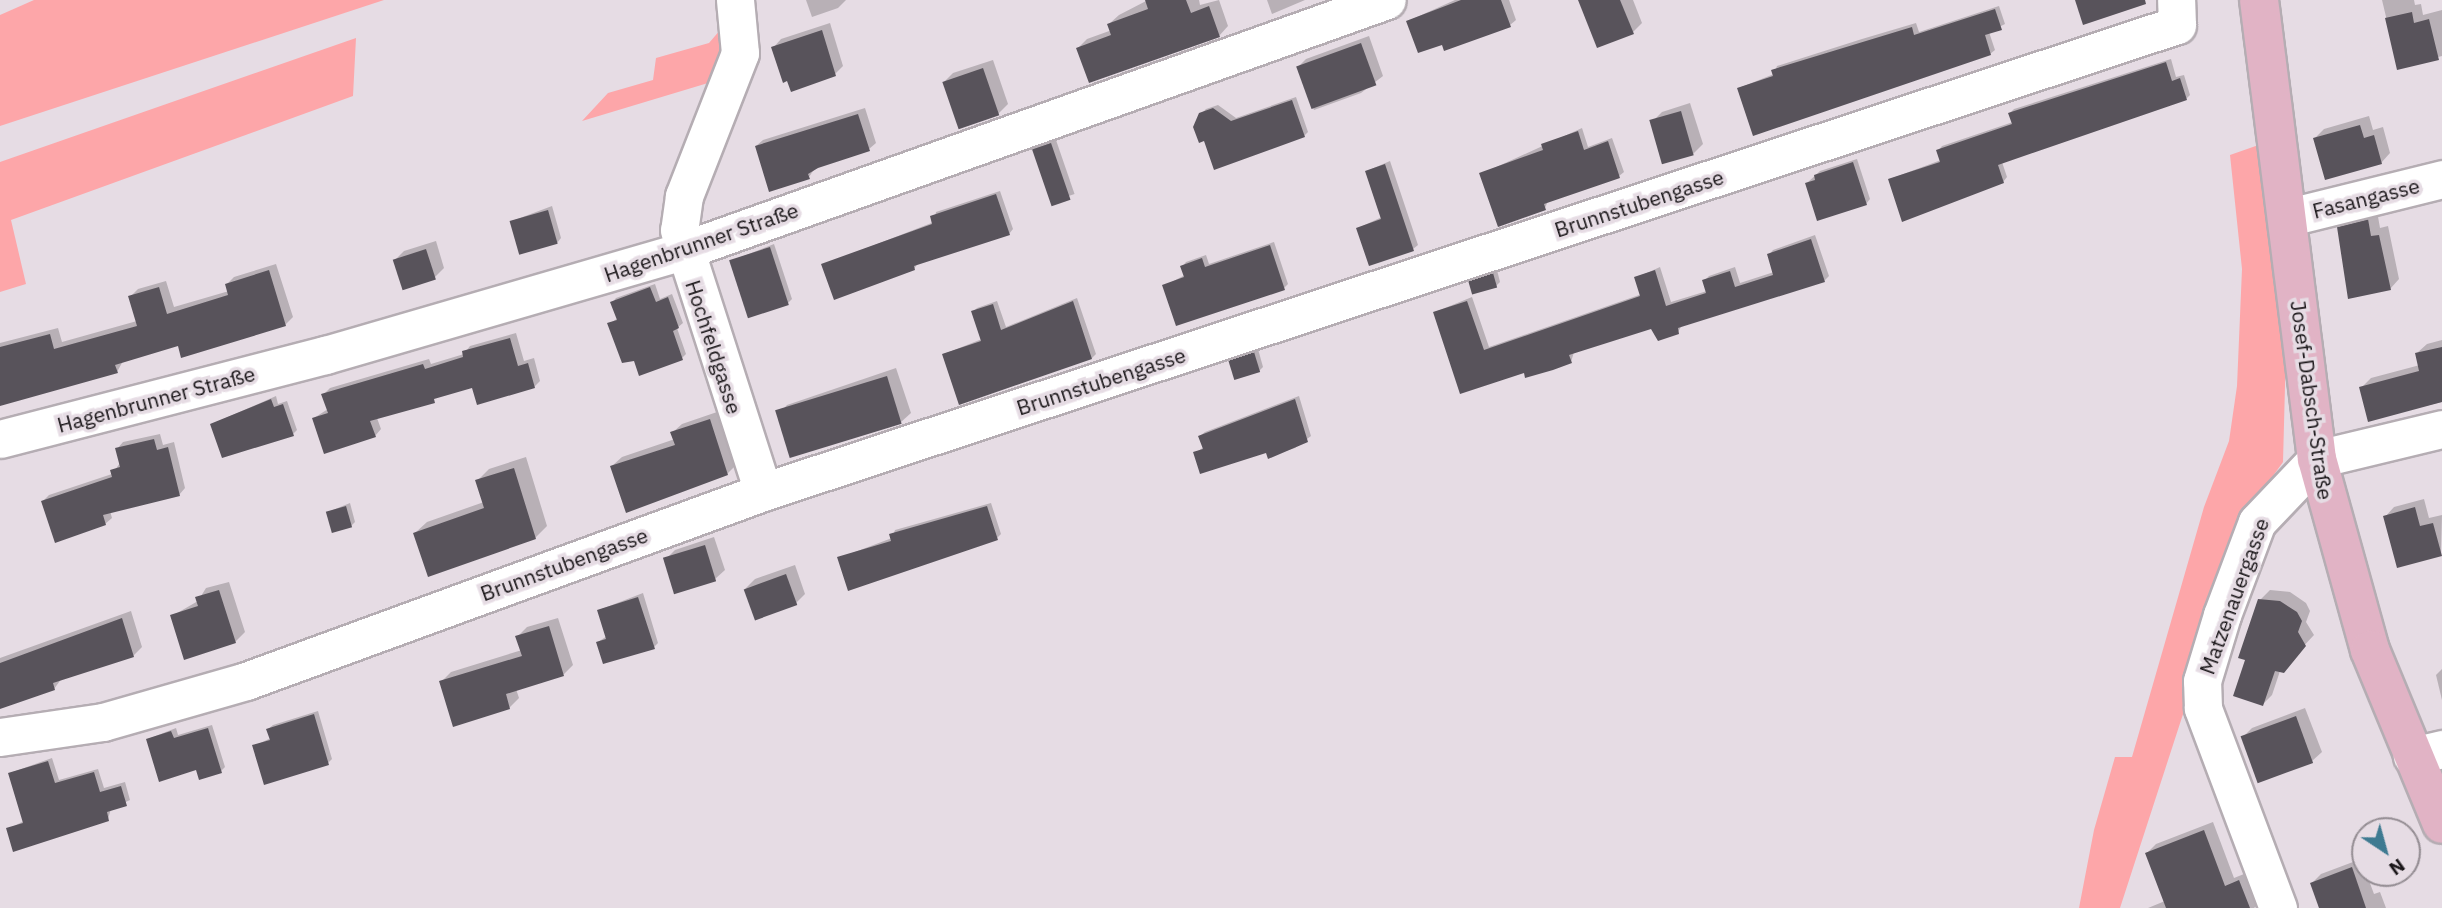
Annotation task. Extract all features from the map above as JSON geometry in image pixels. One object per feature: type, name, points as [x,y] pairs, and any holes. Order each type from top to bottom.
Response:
[{"type":"main road","name":"Josef-Dabsch-Straße","points":[[2259,0],[2290,218],[2317,459],[2350,591],[2427,752],[2442,824]]},
{"type":"street","name":"Hochfeldgasse","points":[[735,0],[740,53],[684,195],[679,222],[682,251],[763,492]]},
{"type":"street","name":"Hagenbrunner Straße","points":[[0,439],[325,355],[682,251],[1387,0]]},
{"type":"street","name":"Brunnstubengasse","points":[[0,737],[103,722],[246,681],[763,492],[2177,25],[2176,0]]},
{"type":"street","name":"Fasangasse","points":[[2290,218],[2442,179]]},
{"type":"street","points":[[2317,459],[2442,429]]},
{"type":"street","name":"Matzenauergasse","points":[[2278,908],[2207,720],[2202,681],[2257,522],[2317,459]]},
{"type":"shaded area","points":[[34,0],[384,0],[0,126],[0,15]]},
{"type":"shaded area","points":[[717,0],[724,0],[726,18],[718,80],[582,121],[608,93],[653,80],[656,58],[709,43],[721,29]]},
{"type":"shaded area","points":[[356,38],[353,96],[11,220],[26,284],[0,292],[0,162]]},
{"type":"shaded area","points":[[2270,141],[2286,348],[2283,462],[2250,508],[2120,908],[2079,908],[2094,830],[2115,757],[2132,757],[2204,507],[2229,441],[2237,386],[2242,269],[2230,155]]},
{"type":"building","points":[[1145,0],[1186,0],[1191,13],[1209,6],[1220,37],[1089,83],[1076,48],[1111,35],[1107,24],[1148,9]]},
{"type":"building","points":[[1461,0],[1501,0],[1511,27],[1444,51],[1442,45],[1418,53],[1406,21]]},
{"type":"building","points":[[1578,0],[1620,0],[1634,34],[1597,48]]},
{"type":"building","points":[[2075,0],[2145,0],[2146,4],[2083,25]]},
{"type":"building","points":[[1995,9],[2002,30],[1985,35],[1991,55],[1753,136],[1737,88],[1773,76],[1771,70],[1912,27],[1914,35]]},
{"type":"building","points":[[2412,12],[2414,23],[2429,19],[2439,60],[2397,70],[2385,18]]},
{"type":"building","points":[[822,30],[836,76],[791,92],[787,81],[783,83],[771,47]]},
{"type":"building","points":[[1361,43],[1376,85],[1312,109],[1296,67]]},
{"type":"building","points":[[2166,62],[2172,81],[2180,78],[2187,100],[1998,165],[2004,183],[1902,222],[1888,179],[1940,162],[1936,150],[2012,124],[2008,113]]},
{"type":"building","points":[[983,68],[999,115],[959,129],[942,82]]},
{"type":"building","points":[[1292,100],[1305,137],[1214,170],[1204,141],[1199,143],[1193,127],[1199,113],[1213,108],[1231,121]]},
{"type":"building","points":[[1681,111],[1694,155],[1662,164],[1649,120]]},
{"type":"building","points":[[858,114],[870,151],[818,168],[808,174],[810,179],[769,192],[755,146]]},
{"type":"building","points":[[2360,125],[2364,138],[2374,135],[2382,164],[2325,180],[2313,138]]},
{"type":"building","points":[[1578,131],[1584,150],[1608,141],[1620,178],[1544,204],[1546,210],[1498,227],[1479,173],[1543,150],[1541,144]]},
{"type":"building","points":[[1051,143],[1071,200],[1052,206],[1032,150]]},
{"type":"building","points":[[1853,162],[1867,205],[1817,221],[1805,183],[1815,180],[1814,175]]},
{"type":"building","points":[[1385,164],[1414,251],[1369,266],[1356,228],[1381,219],[1365,171]]},
{"type":"building","points":[[996,194],[1010,235],[914,266],[915,270],[834,300],[821,264],[932,224],[930,216]]},
{"type":"building","points":[[548,210],[558,244],[519,255],[510,221]]},
{"type":"building","points":[[2368,219],[2371,236],[2379,235],[2391,290],[2348,299],[2337,227]]},
{"type":"building","points":[[1811,239],[1825,282],[1678,328],[1679,334],[1658,341],[1651,329],[1569,355],[1572,363],[1553,370],[1525,378],[1524,373],[1460,394],[1433,312],[1467,301],[1484,350],[1640,296],[1634,277],[1655,270],[1666,306],[1706,293],[1702,280],[1730,271],[1735,287],[1773,275],[1767,254]]},
{"type":"building","points":[[1270,245],[1285,290],[1176,326],[1162,285],[1184,277],[1180,266],[1202,258],[1205,267]]},
{"type":"building","points":[[770,247],[789,305],[748,318],[729,260]]},
{"type":"building","points":[[426,249],[436,279],[403,290],[393,260]]},
{"type":"building","points":[[269,270],[286,326],[181,358],[178,346],[115,365],[118,373],[0,406],[0,347],[50,334],[54,349],[137,326],[128,296],[159,287],[167,314],[228,295],[225,284]]},
{"type":"building","points":[[1493,273],[1497,287],[1472,295],[1468,280]]},
{"type":"building","points":[[650,287],[656,302],[668,297],[679,328],[673,331],[683,360],[639,376],[634,361],[622,363],[607,323],[617,320],[610,302]]},
{"type":"building","points":[[1073,301],[1092,359],[959,405],[942,354],[981,341],[971,311],[993,304],[1001,330]]},
{"type":"building","points":[[510,338],[518,366],[528,363],[535,388],[477,405],[472,388],[434,399],[435,403],[370,421],[376,437],[324,454],[312,418],[328,413],[321,394],[423,364],[425,369],[463,357],[462,351]]},
{"type":"building","points":[[2442,347],[2442,402],[2368,422],[2359,387],[2419,371],[2415,353]]},
{"type":"building","points":[[1254,352],[1260,372],[1234,380],[1228,360]]},
{"type":"building","points":[[887,376],[902,424],[790,458],[775,410]]},
{"type":"building","points":[[271,399],[274,407],[283,404],[294,436],[222,458],[210,424]]},
{"type":"building","points":[[1295,399],[1308,442],[1268,459],[1266,453],[1200,474],[1193,452],[1203,449],[1198,436]]},
{"type":"building","points":[[710,419],[728,475],[626,513],[610,466],[675,445],[670,432]]},
{"type":"building","points":[[154,439],[157,450],[168,447],[180,496],[103,515],[106,525],[55,543],[41,501],[112,477],[110,470],[120,467],[115,448]]},
{"type":"building","points":[[514,468],[536,539],[428,577],[413,533],[484,508],[475,480]]},
{"type":"building","points":[[346,506],[352,527],[332,533],[326,512]]},
{"type":"building","points":[[987,506],[998,540],[848,591],[837,557],[891,541],[889,534]]},
{"type":"building","points":[[2415,507],[2420,526],[2433,523],[2442,556],[2397,568],[2383,516]]},
{"type":"building","points":[[705,545],[716,581],[674,594],[663,558]]},
{"type":"building","points":[[786,574],[797,605],[755,620],[744,589]]},
{"type":"building","points":[[219,590],[236,643],[184,660],[170,615],[198,606],[195,597]]},
{"type":"building","points":[[638,597],[655,649],[603,664],[596,642],[606,639],[597,610]]},
{"type":"building","points":[[2258,599],[2280,601],[2297,612],[2302,621],[2298,632],[2306,646],[2284,673],[2275,671],[2263,706],[2233,696],[2245,660],[2238,658]]},
{"type":"building","points":[[122,618],[134,657],[53,683],[55,690],[0,709],[0,663]]},
{"type":"building","points":[[549,626],[564,676],[506,694],[510,709],[453,727],[439,681],[522,656],[515,636]]},
{"type":"building","points":[[314,714],[329,765],[264,785],[252,745],[270,740],[266,729]]},
{"type":"building","points":[[2296,716],[2313,763],[2258,783],[2241,736]]},
{"type":"building","points":[[208,728],[222,773],[199,780],[196,770],[159,782],[146,739],[171,731],[174,738]]},
{"type":"building","points":[[48,761],[55,783],[94,772],[100,792],[121,786],[127,806],[107,812],[109,821],[13,852],[6,828],[23,823],[8,773]]},
{"type":"building","points":[[2204,830],[2225,886],[2239,880],[2250,908],[2166,908],[2145,853]]},
{"type":"building","points":[[2351,867],[2351,887],[2359,887],[2366,908],[2319,908],[2310,883]]}]
